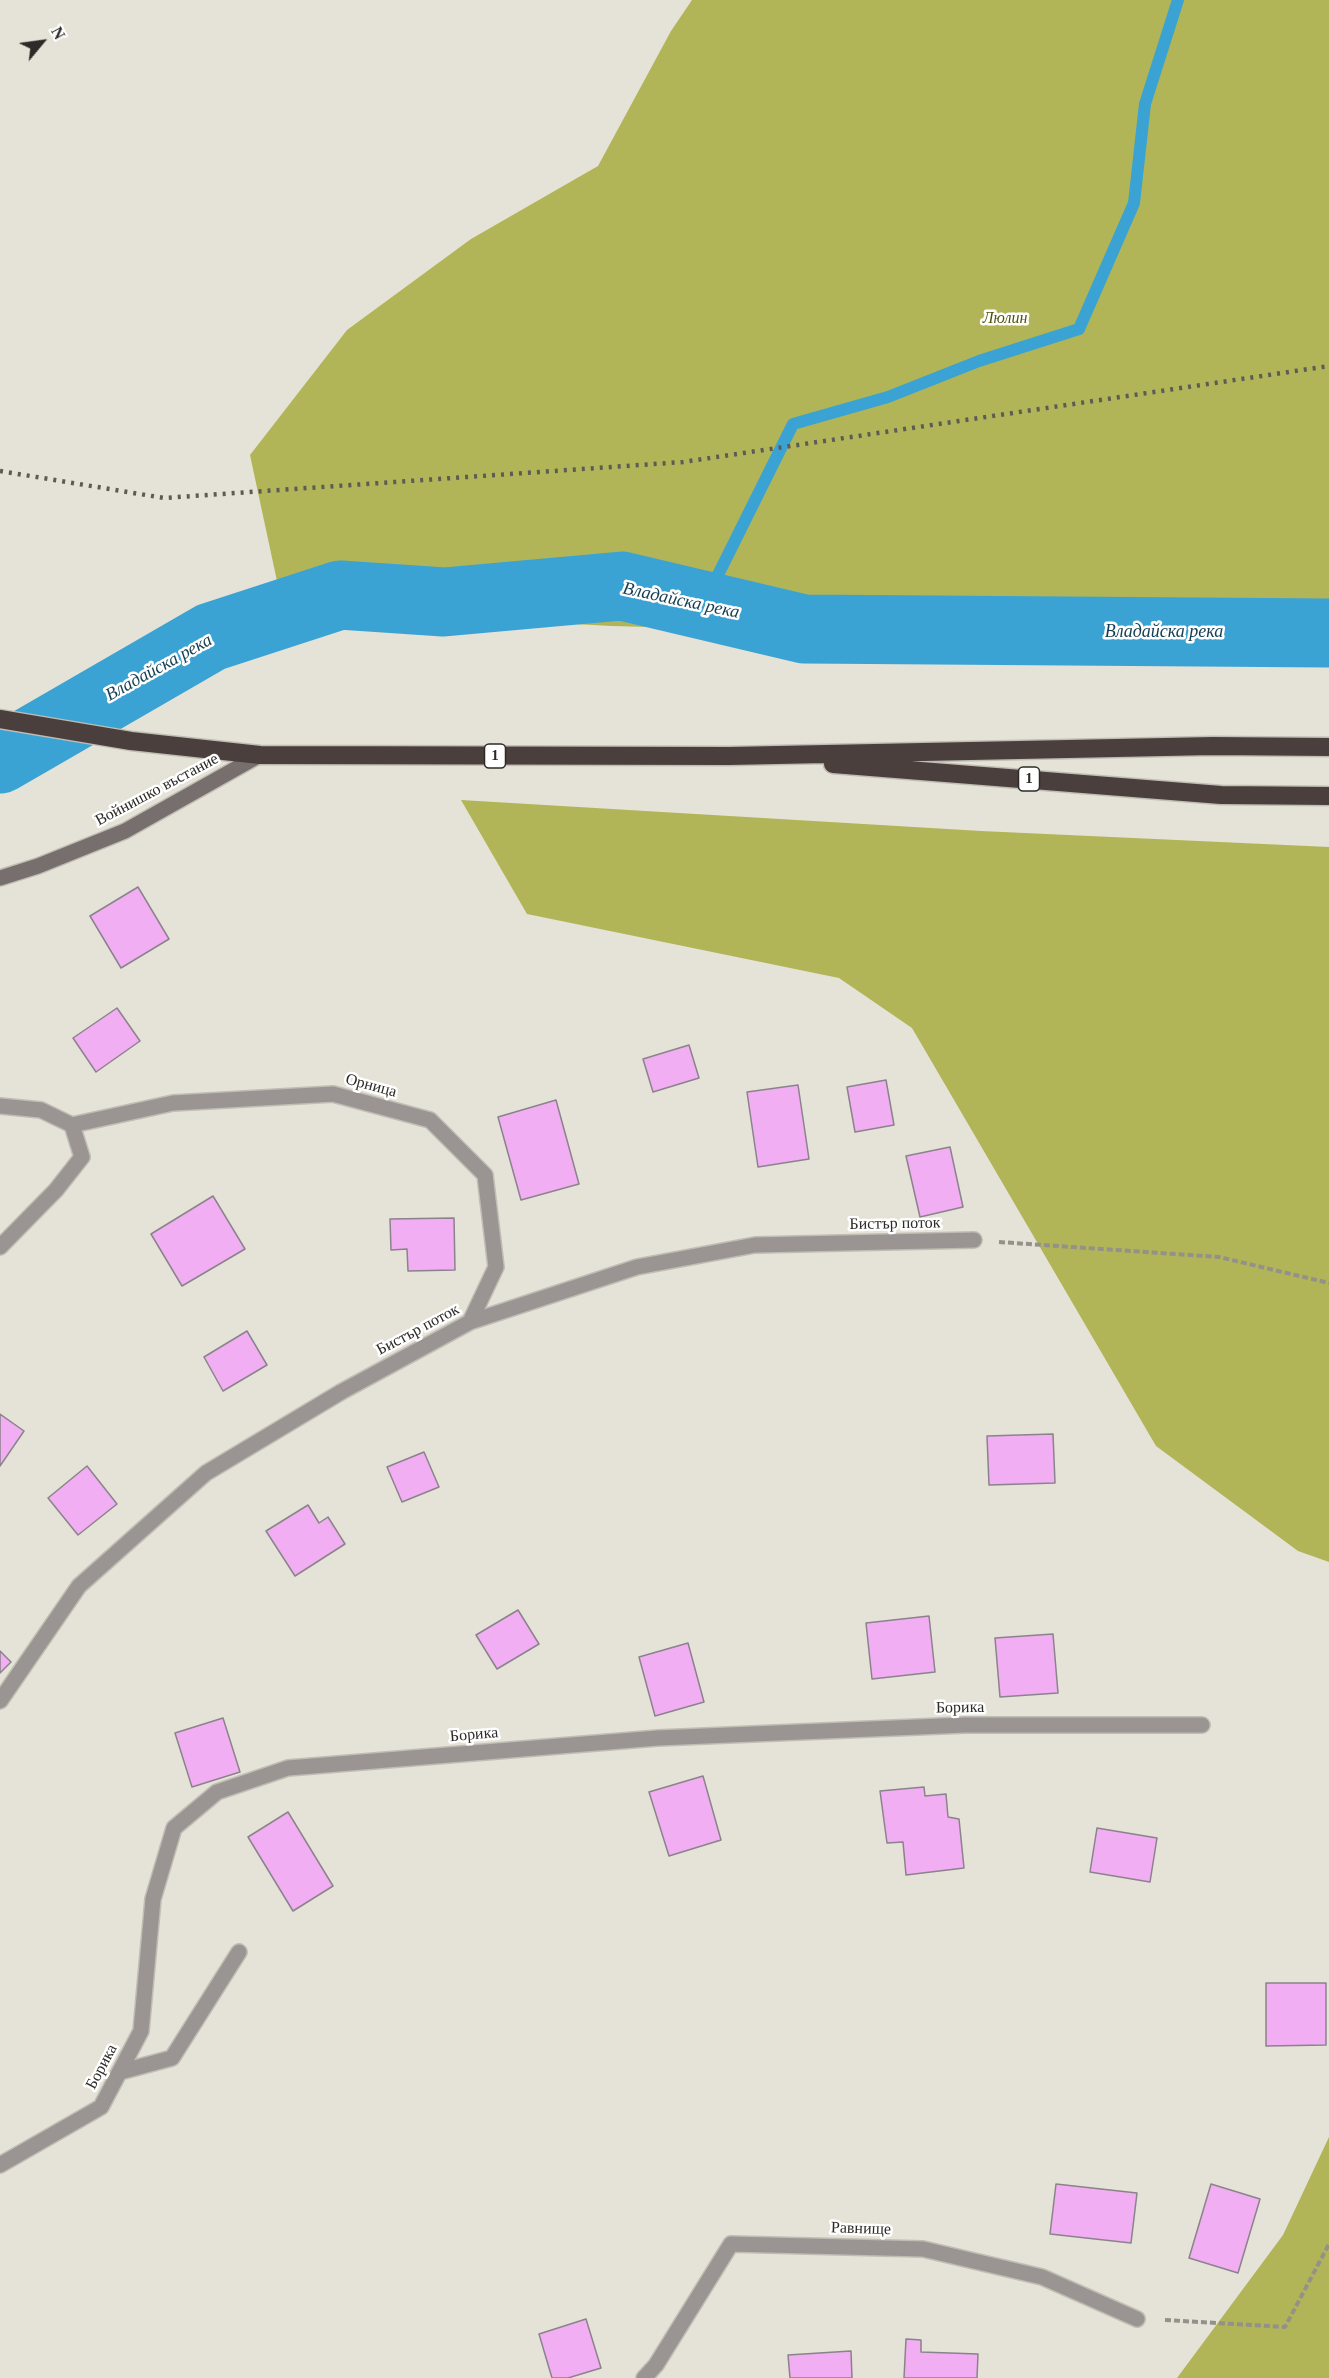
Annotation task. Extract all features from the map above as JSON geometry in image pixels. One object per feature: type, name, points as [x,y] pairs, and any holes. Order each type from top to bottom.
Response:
[{"type":"highway","name":"1","points":[[0,719],[130,741],[260,755],[729,756],[1213,746],[1329,747]]},
{"type":"highway","name":"1","points":[[729,756],[1221,795],[1329,796]]},
{"type":"street","name":"Войнишко въстание","points":[[0,878],[38,866],[125,831],[260,755]]},
{"type":"street","name":"Орница","points":[[72,1125],[173,1103],[333,1094],[430,1120],[485,1175],[496,1267],[470,1322]]},
{"type":"street","points":[[0,1106],[41,1110],[72,1125],[82,1157],[56,1190],[0,1247]]},
{"type":"street","name":"Бистър поток","points":[[0,1701],[79,1586],[206,1473],[341,1392],[470,1322],[637,1267],[755,1245],[974,1240]]},
{"type":"street","name":"Борика","points":[[0,2165],[101,2106],[141,2031],[153,1899],[174,1828],[217,1792],[288,1768],[658,1738],[965,1725],[1202,1725]]},
{"type":"street","points":[[120,2072],[172,2058],[239,1952]]},
{"type":"street","name":"Равнище","points":[[644,2378],[656,2365],[731,2244],[923,2249],[1042,2277],[1137,2319]]},
{"type":"path","points":[[974,1240],[1219,1257],[1329,1283]]},
{"type":"path","points":[[1137,2319],[1285,2327],[1329,2244]]},
{"type":"green space","name":"Люлин","points":[[692,0],[1329,0],[1329,646],[612,626],[283,609],[250,455],[347,330],[471,239],[598,166],[671,31]]},
{"type":"green space","points":[[461,800],[981,831],[1329,847],[1329,1562],[1298,1551],[1156,1446],[912,1028],[839,978],[527,914]]},
{"type":"green space","points":[[1329,2137],[1329,2378],[1177,2378],[1283,2235]]},
{"type":"building","points":[[138,887],[169,939],[121,968],[90,916]]},
{"type":"building","points":[[117,1008],[140,1041],[96,1072],[73,1038]]},
{"type":"building","points":[[689,1045],[699,1078],[653,1092],[643,1059]]},
{"type":"building","points":[[886,1080],[894,1125],[855,1132],[847,1087]]},
{"type":"building","points":[[798,1085],[809,1159],[758,1167],[747,1092]]},
{"type":"building","points":[[556,1100],[579,1184],[521,1200],[498,1117]]},
{"type":"building","points":[[950,1147],[963,1207],[920,1217],[906,1156]]},
{"type":"building","points":[[213,1196],[245,1249],[182,1286],[151,1234]]},
{"type":"building","points":[[454,1218],[455,1270],[408,1271],[407,1249],[391,1250],[390,1219]]},
{"type":"building","points":[[247,1331],[267,1365],[223,1391],[204,1357]]},
{"type":"building","points":[[0,1414],[24,1431],[0,1466]]},
{"type":"building","points":[[1053,1434],[1055,1483],[989,1485],[987,1436]]},
{"type":"building","points":[[424,1452],[439,1487],[402,1502],[387,1467]]},
{"type":"building","points":[[87,1466],[117,1504],[78,1535],[48,1498]]},
{"type":"building","points":[[308,1505],[319,1523],[328,1517],[345,1544],[295,1576],[266,1531]]},
{"type":"building","points":[[518,1610],[539,1644],[497,1669],[476,1635]]},
{"type":"building","points":[[929,1616],[935,1672],[872,1679],[866,1623]]},
{"type":"building","points":[[1053,1634],[1058,1693],[1000,1697],[995,1638]]},
{"type":"building","points":[[688,1643],[704,1702],[655,1716],[639,1657]]},
{"type":"building","points":[[0,1651],[11,1662],[0,1673]]},
{"type":"building","points":[[223,1718],[240,1772],[192,1787],[175,1733]]},
{"type":"building","points":[[703,1776],[721,1840],[669,1856],[649,1792]]},
{"type":"building","points":[[924,1787],[925,1796],[946,1794],[948,1817],[959,1819],[964,1868],[906,1875],[903,1842],[887,1843],[880,1791]]},
{"type":"building","points":[[288,1812],[333,1886],[293,1911],[248,1837]]},
{"type":"building","points":[[1097,1828],[1157,1838],[1150,1882],[1090,1872]]},
{"type":"building","points":[[1266,1983],[1326,1983],[1326,2045],[1266,2046]]},
{"type":"building","points":[[1056,2184],[1137,2193],[1131,2243],[1050,2234]]},
{"type":"building","points":[[1211,2184],[1260,2199],[1238,2273],[1189,2258]]},
{"type":"building","points":[[586,2319],[601,2368],[568,2378],[552,2378],[539,2334]]},
{"type":"building","points":[[906,2339],[921,2340],[921,2352],[978,2354],[977,2378],[904,2378]]},
{"type":"building","points":[[851,2351],[852,2378],[790,2378],[788,2355]]},
{"type":"waterway","points":[[703,605],[793,424],[888,397],[979,361],[1079,329],[1134,203],[1145,104],[1178,0]]},
{"type":"waterway","name":"Владайска река","points":[[0,759],[211,637],[340,595],[444,602],[622,586],[804,629],[1329,633]]},
{"type":"railway","points":[[0,471],[164,498],[683,462],[1329,366]]}]
